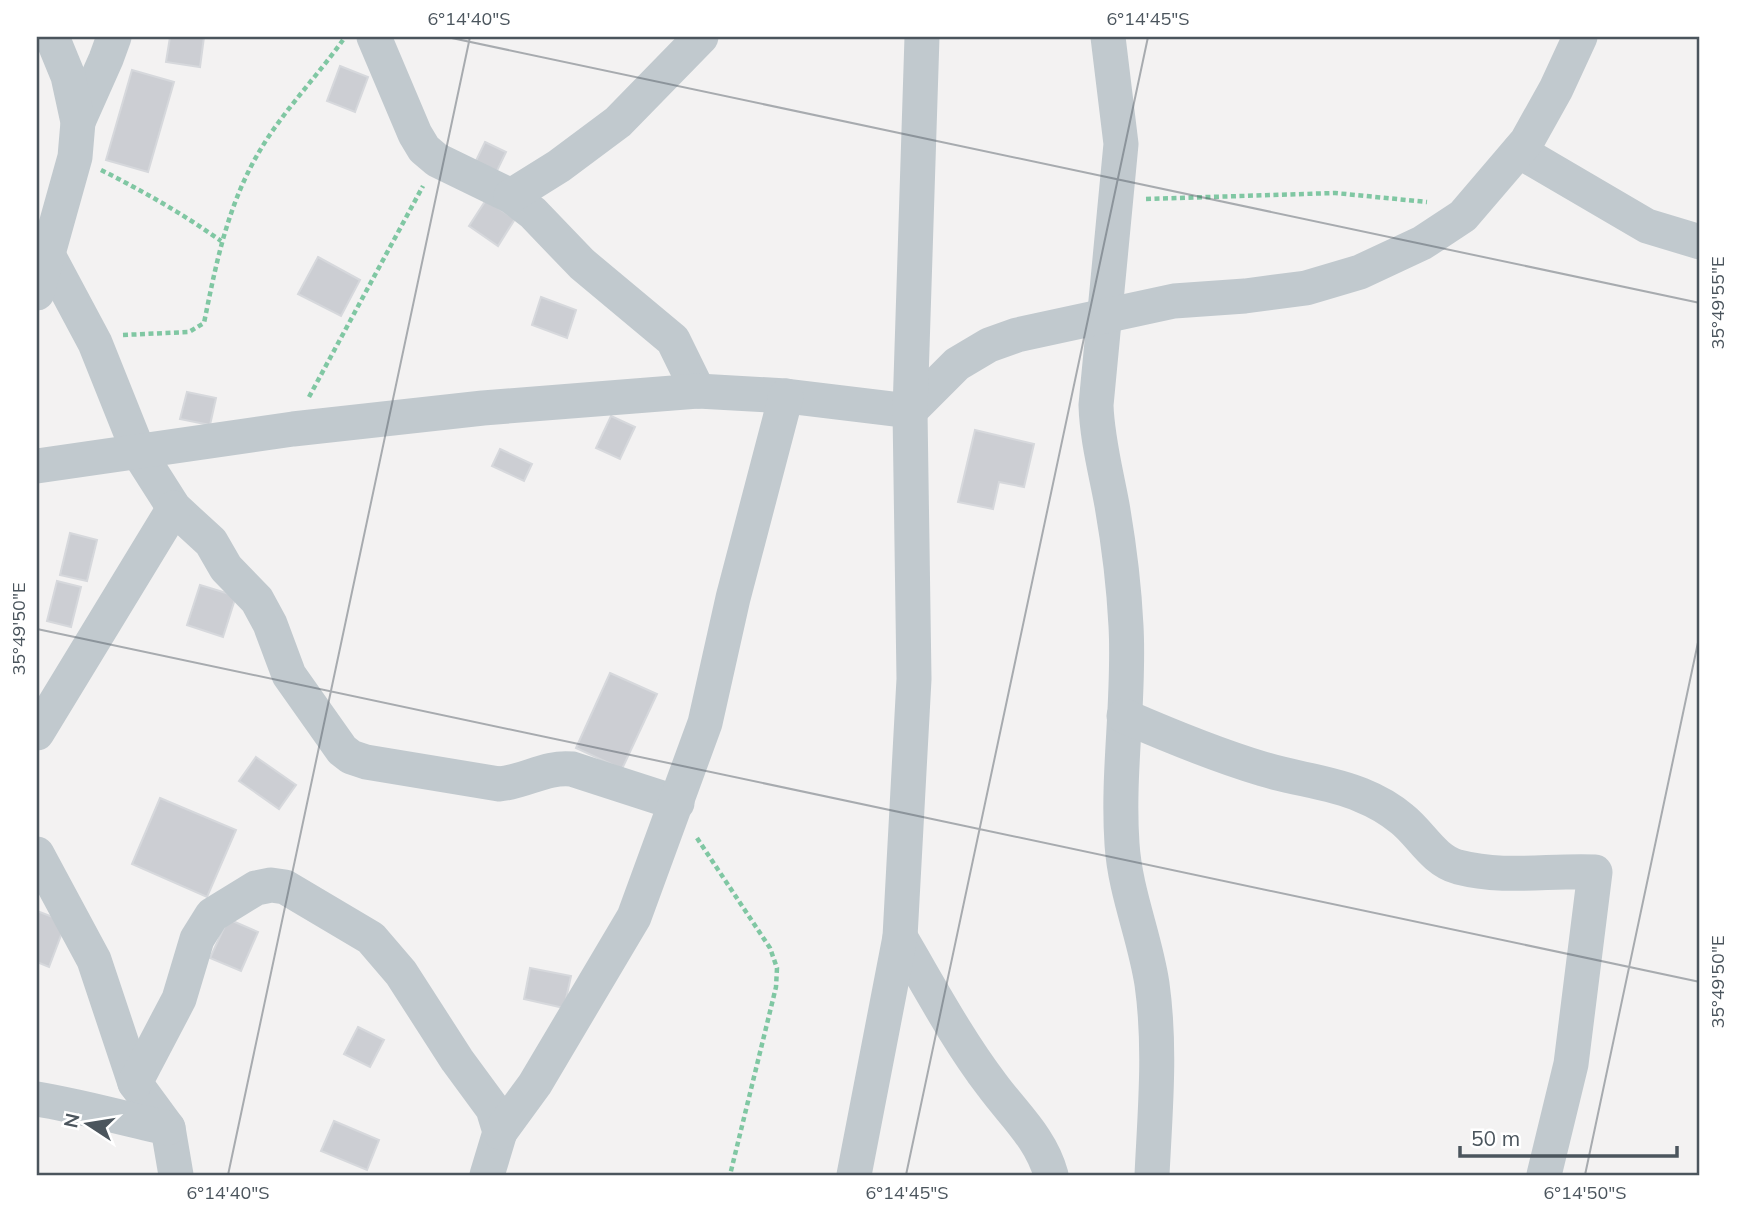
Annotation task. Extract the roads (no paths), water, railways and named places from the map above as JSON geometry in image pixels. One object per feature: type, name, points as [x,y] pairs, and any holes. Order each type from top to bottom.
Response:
[{"type":"street","points":[[37,293],[75,157],[78,122],[68,76],[52,37]]},
{"type":"street","points":[[78,122],[114,37]]},
{"type":"street","points":[[374,37],[415,134],[424,149],[437,160],[511,196],[547,226],[590,271],[673,340],[698,391]]},
{"type":"street","points":[[511,196],[559,166],[611,128],[701,37]]},
{"type":"street","points":[[854,1175],[900,937],[914,679],[910,411],[922,37]]},
{"type":"street","points":[[1108,37],[1121,144],[1096,405],[1097,428],[1113,509],[1126,629],[1121,768],[1122,845],[1126,874],[1147,954],[1155,1009],[1157,1077],[1152,1175]]},
{"type":"street","points":[[910,411],[957,363],[989,345],[1017,335],[1174,301],[1280,292],[1334,281],[1422,243],[1463,216],[1519,151],[1556,89],[1580,37]]},
{"type":"street","points":[[1519,151],[1647,226],[1700,242]]},
{"type":"street","points":[[48,255],[95,343],[138,453],[174,508],[211,542],[226,568],[257,600],[270,624],[289,675],[342,750],[351,757],[366,762],[499,784],[512,783],[558,768],[572,769],[677,803]]},
{"type":"street","points":[[37,466],[293,429],[483,408],[698,391],[786,396],[910,411]]},
{"type":"street","points":[[488,1161],[634,917],[705,723],[733,598],[786,396]]},
{"type":"street","points":[[37,733],[174,508]]},
{"type":"street","points":[[1124,716],[1223,756],[1265,770],[1359,794],[1380,803],[1403,819],[1433,852],[1456,866],[1507,875],[1564,870],[1595,872],[1571,1064],[1544,1175]]},
{"type":"street","points":[[37,854],[94,961],[135,1083],[169,1128],[176,1175]]},
{"type":"street","points":[[135,1083],[179,999],[205,923],[212,915],[256,888],[271,885],[285,887],[370,938],[401,973],[457,1060],[493,1108],[488,1161]]},
{"type":"street","points":[[900,937],[986,1076],[1038,1143],[1051,1175]]},
{"type":"street","points":[[37,1099],[73,1104],[116,1117],[169,1128]]}]
